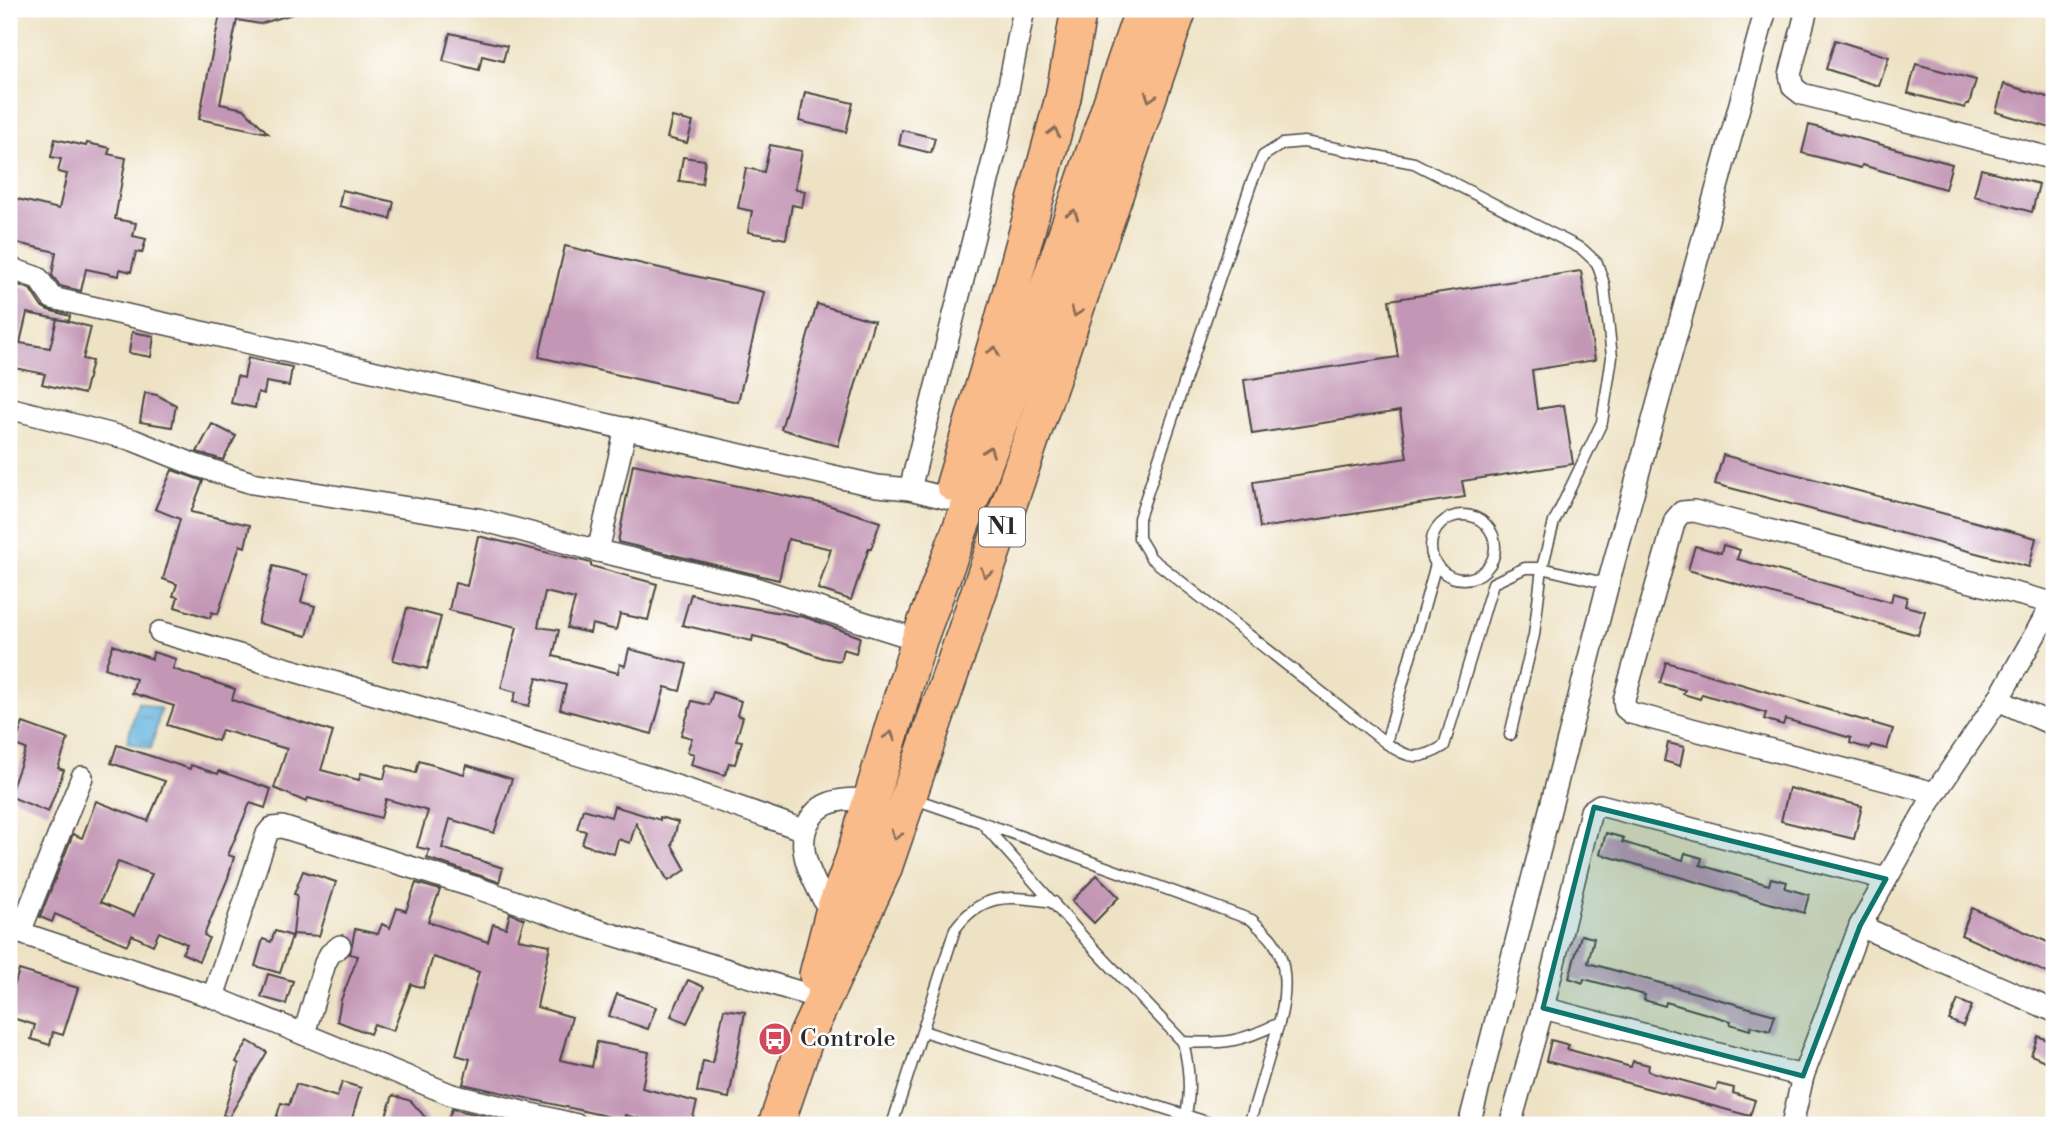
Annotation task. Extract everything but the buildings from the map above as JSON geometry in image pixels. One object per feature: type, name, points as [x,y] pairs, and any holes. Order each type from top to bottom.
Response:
[{"type":"highway","points":[[921,635],[926,578],[1002,323],[1059,112],[1079,9]]},
{"type":"highway","name":"N1","points":[[806,1037],[812,996],[832,916],[921,635],[1021,365],[1143,9]]},
{"type":"highway","name":"N1","points":[[776,1125],[806,1037],[883,871],[1179,9]]},
{"type":"highway","points":[[1165,54],[1192,9]]},
{"type":"street","points":[[909,489],[998,141],[1024,9]]},
{"type":"street","points":[[1469,1125],[1608,584],[1766,9]]},
{"type":"street","points":[[1807,9],[1790,75],[1793,87],[1802,94],[2054,159]]},
{"type":"street","points":[[9,268],[38,278],[51,298],[877,486],[909,489],[950,499]]},
{"type":"street","points":[[9,408],[132,440],[195,466],[252,483],[478,519],[598,551],[752,587],[921,635]]},
{"type":"street","points":[[598,551],[626,428]]},
{"type":"street","points":[[1792,1125],[1803,1076],[1860,926],[1935,793],[1998,700],[2054,602],[1694,511],[1682,512],[1675,520],[1624,700],[1625,708],[1631,713],[1935,793]]},
{"type":"street","points":[[160,632],[522,736],[710,796],[803,830]]},
{"type":"street","points":[[1998,700],[2054,724]]},
{"type":"street","points":[[82,777],[14,930],[213,997],[452,1095],[577,1125]]},
{"type":"street","points":[[832,916],[811,876],[804,851],[803,830],[815,812],[827,803],[851,798],[870,800]]},
{"type":"street","points":[[1510,1125],[1594,807],[1600,806],[1886,879]]},
{"type":"street","points":[[213,997],[267,834],[272,828],[282,827],[474,887],[585,926],[812,996]]},
{"type":"street","points":[[1860,926],[2054,1011]]},
{"type":"street","points":[[304,1034],[325,964],[330,954],[340,946]]},
{"type":"street","points":[[1543,1008],[1803,1076]]},
{"type":"lane","points":[[1510,735],[1534,635],[1542,568],[1554,522],[1602,422],[1612,357],[1604,284],[1597,263],[1582,249],[1414,163],[1304,142],[1282,144],[1263,156],[1251,184],[1139,518],[1139,538],[1151,558],[1386,743],[1402,754],[1419,757],[1444,746],[1493,583],[1525,568],[1542,568],[1608,584]]},
{"type":"lane","points":[[1454,517],[1473,517],[1489,528],[1494,537],[1494,556],[1483,572],[1471,578],[1458,579],[1446,574],[1437,565],[1431,546],[1438,528],[1454,517]]},
{"type":"lane","points":[[1386,743],[1437,565]]},
{"type":"lane","points":[[1483,572],[1493,583]]},
{"type":"lane","points":[[909,797],[1252,920],[1274,942],[1283,970],[1286,998],[1249,1125]]},
{"type":"lane","points":[[981,822],[1094,949],[1183,1042],[1190,1071],[1185,1120]]},
{"type":"lane","points":[[892,1125],[955,929],[967,912],[980,905],[1009,897],[1054,902]]},
{"type":"lane","points":[[1183,1042],[1230,1043],[1279,1023]]},
{"type":"lane","points":[[923,1031],[1185,1120],[1216,1125]]},
{"type":"highlighted area","points":[[1594,807],[1886,879],[1860,926],[1803,1076],[1543,1008]]},
{"type":"water","points":[[138,702],[161,709],[151,749],[127,742]]},
{"type":"place","name":"Controle","points":[[775,1039]]}]
